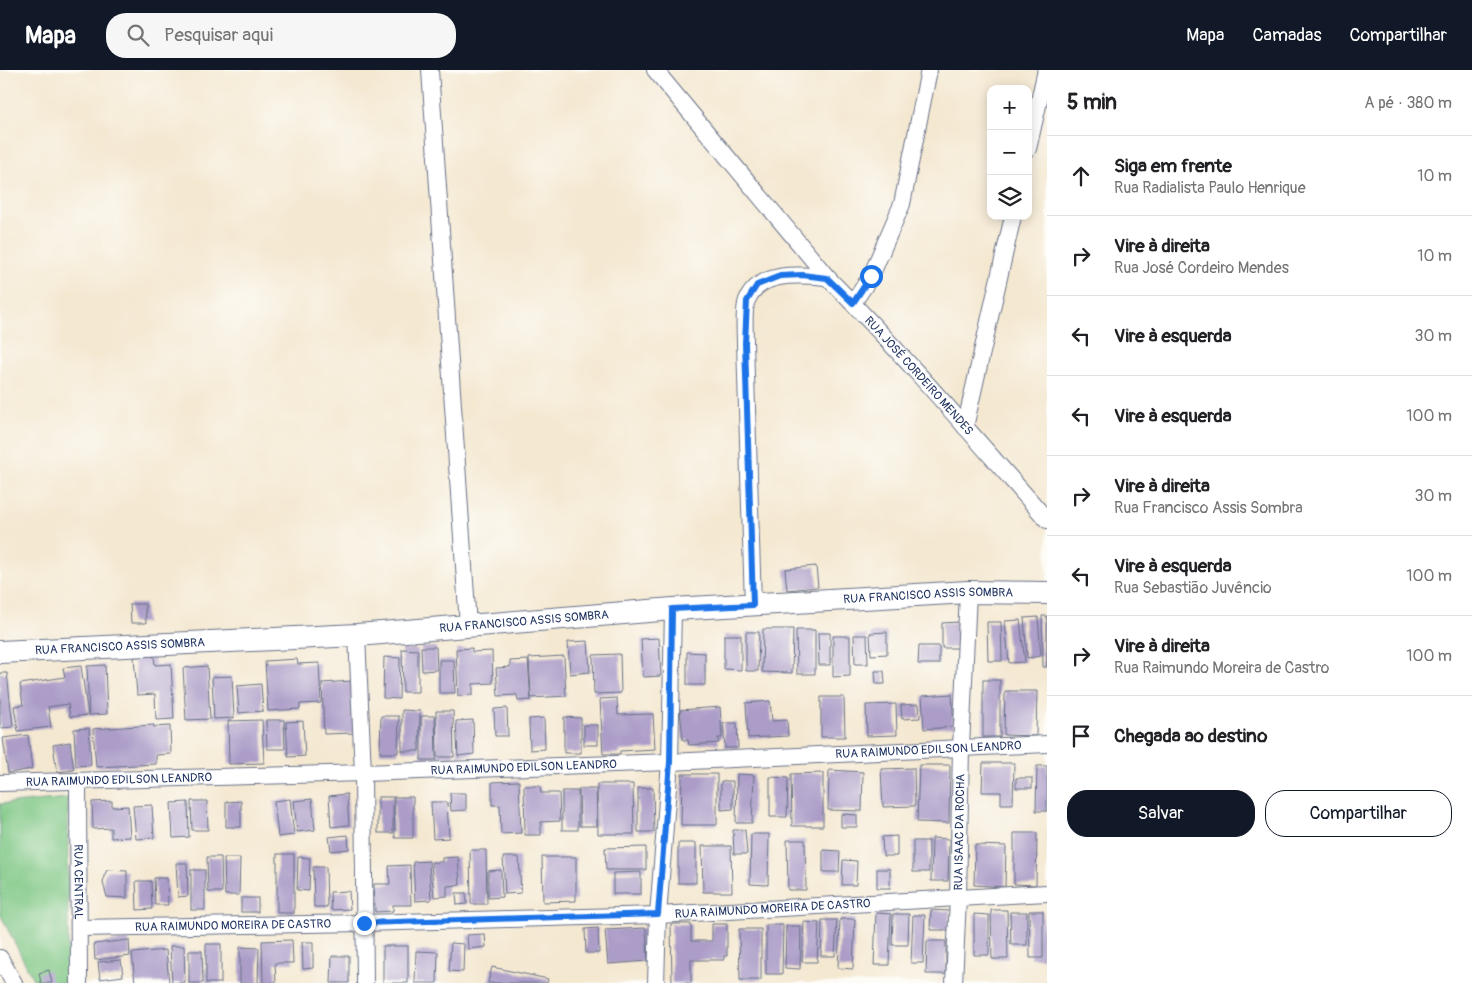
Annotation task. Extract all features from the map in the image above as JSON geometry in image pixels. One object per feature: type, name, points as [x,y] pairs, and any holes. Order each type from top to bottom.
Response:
[{"type":"street","points":[[430,70],[468,625]]},
{"type":"street","name":"RUA JOSÉ CORDEIRO MENDES","points":[[656,70],[670,77],[827,278],[853,303],[1047,520]]},
{"type":"street","points":[[853,303],[871,276],[902,204],[929,70]]},
{"type":"street","points":[[1032,131],[1046,70]]},
{"type":"street","points":[[965,427],[1012,220]]},
{"type":"street","points":[[753,605],[745,343],[747,301],[757,285],[780,276],[802,275],[827,278]]},
{"type":"street","name":"RUA FRANCISCO ASSIS SOMBRA","points":[[0,652],[357,635],[672,609],[968,592],[1047,593]]},
{"type":"street","name":"RUA ISAAC DA ROCHA","points":[[954,983],[968,592]]},
{"type":"street","points":[[656,983],[658,914],[670,762],[672,609]]},
{"type":"street","points":[[357,635],[363,773],[365,983]]},
{"type":"street","name":"RUA RAIMUNDO EDILSON LEANDRO","points":[[0,783],[670,762],[1047,744]]},
{"type":"street","name":"RUA CENTRAL","points":[[78,781],[79,983]]},
{"type":"street","name":"RUA RAIMUNDO MOREIRA DE CASTRO","points":[[79,928],[364,923],[658,914],[1047,893]]},
{"type":"street","points":[[0,958],[14,983]]},
{"type":"green space","points":[[68,798],[68,983],[35,983],[0,914],[0,804]]},
{"type":"building","points":[[816,566],[818,587],[787,590],[785,569]]},
{"type":"building","points":[[130,604],[145,604],[146,623],[131,623]]},
{"type":"building","points":[[1042,616],[1047,616],[1047,667],[1043,667]]},
{"type":"building","points":[[1038,617],[1041,656],[1027,658],[1024,618]]},
{"type":"building","points":[[1020,620],[1025,662],[1009,663],[1005,621]]},
{"type":"building","points":[[959,622],[959,648],[942,648],[942,623]]},
{"type":"building","points":[[987,622],[1001,622],[1002,661],[988,661]]},
{"type":"building","points":[[763,629],[793,629],[792,673],[762,672]]},
{"type":"building","points":[[796,630],[815,630],[815,674],[797,674]]},
{"type":"building","points":[[746,632],[759,632],[758,671],[746,671]]},
{"type":"building","points":[[887,632],[887,654],[871,655],[870,633]]},
{"type":"building","points":[[818,633],[830,633],[830,665],[819,665]]},
{"type":"building","points":[[724,635],[741,635],[741,670],[724,669]]},
{"type":"building","points":[[854,635],[867,635],[868,664],[855,664]]},
{"type":"building","points":[[833,636],[850,636],[850,676],[833,677]]},
{"type":"building","points":[[659,638],[661,676],[643,677],[641,639]]},
{"type":"building","points":[[588,641],[590,672],[570,674],[568,642]]},
{"type":"building","points":[[919,646],[939,646],[939,664],[918,664]]},
{"type":"building","points":[[421,647],[436,647],[437,670],[422,671]]},
{"type":"building","points":[[472,648],[472,652],[492,651],[493,683],[473,684],[473,695],[458,696],[456,649]]},
{"type":"building","points":[[402,649],[418,650],[418,692],[403,692]]},
{"type":"building","points":[[687,652],[705,653],[705,685],[687,685]]},
{"type":"building","points":[[620,654],[621,693],[594,694],[593,655]]},
{"type":"building","points":[[154,656],[155,665],[171,664],[174,719],[156,720],[155,694],[137,695],[134,657]]},
{"type":"building","points":[[564,656],[566,696],[531,698],[529,658]]},
{"type":"building","points":[[384,657],[400,658],[399,699],[383,698]]},
{"type":"building","points":[[297,659],[298,664],[319,663],[321,703],[300,704],[300,709],[268,711],[265,661]]},
{"type":"building","points":[[439,660],[454,660],[455,693],[439,693]]},
{"type":"building","points":[[528,660],[531,700],[518,701],[517,695],[498,696],[496,668],[510,667],[510,661]]},
{"type":"building","points":[[105,665],[107,714],[89,715],[87,666]]},
{"type":"building","points":[[81,666],[88,715],[70,717],[68,704],[48,707],[51,727],[18,731],[14,706],[23,705],[20,684],[65,677],[63,668]]},
{"type":"building","points":[[207,666],[210,719],[186,720],[183,668]]},
{"type":"building","points":[[875,671],[884,671],[885,684],[876,684]]},
{"type":"building","points":[[0,673],[7,673],[13,727],[0,728]]},
{"type":"building","points":[[232,676],[234,718],[214,719],[212,677]]},
{"type":"building","points":[[983,680],[1000,680],[1000,737],[983,737]]},
{"type":"building","points":[[352,681],[355,733],[324,734],[322,683]]},
{"type":"building","points":[[261,684],[263,711],[239,713],[237,686]]},
{"type":"building","points":[[1005,691],[1037,691],[1036,736],[1004,735]]},
{"type":"building","points":[[952,694],[954,727],[924,729],[922,696]]},
{"type":"building","points":[[821,697],[844,697],[845,737],[821,737]]},
{"type":"building","points":[[617,698],[618,715],[653,714],[655,749],[620,751],[620,754],[603,754],[600,699]]},
{"type":"building","points":[[770,701],[772,721],[787,720],[788,736],[748,738],[746,703]]},
{"type":"building","points":[[896,704],[897,735],[867,736],[866,705]]},
{"type":"building","points":[[919,704],[920,718],[902,719],[901,705]]},
{"type":"building","points":[[720,707],[722,738],[718,738],[719,743],[689,745],[688,740],[683,740],[680,710]]},
{"type":"building","points":[[507,708],[508,736],[495,736],[494,709]]},
{"type":"building","points":[[402,710],[420,711],[419,751],[402,751]]},
{"type":"building","points":[[436,711],[453,711],[454,757],[437,757]]},
{"type":"building","points":[[381,716],[399,716],[398,753],[380,753]]},
{"type":"building","points":[[421,716],[435,716],[436,760],[421,760]]},
{"type":"building","points":[[564,717],[581,718],[581,753],[564,753]]},
{"type":"building","points":[[544,718],[545,749],[530,750],[529,719]]},
{"type":"building","points":[[262,720],[264,763],[229,764],[228,721]]},
{"type":"building","points":[[266,720],[284,720],[285,749],[267,749]]},
{"type":"building","points":[[473,720],[474,754],[458,756],[456,721]]},
{"type":"building","points":[[303,721],[305,756],[288,757],[286,722]]},
{"type":"building","points":[[723,723],[737,723],[738,748],[725,748]]},
{"type":"building","points":[[154,725],[154,727],[170,726],[171,754],[156,755],[156,764],[96,767],[93,729]]},
{"type":"building","points":[[584,725],[598,725],[598,745],[584,745]]},
{"type":"building","points":[[89,728],[91,765],[76,766],[74,729]]},
{"type":"building","points":[[28,735],[32,769],[8,773],[3,738]]},
{"type":"building","points":[[70,742],[74,770],[57,772],[53,745]]},
{"type":"building","points":[[983,763],[1014,763],[1013,804],[1001,804],[1001,792],[982,792]]},
{"type":"building","points":[[919,765],[950,765],[949,823],[917,822]]},
{"type":"building","points":[[1037,766],[1047,766],[1047,811],[1036,811]]},
{"type":"building","points":[[914,768],[915,806],[883,807],[881,769]]},
{"type":"building","points":[[829,770],[863,772],[862,811],[828,810]]},
{"type":"building","points":[[823,773],[823,826],[792,826],[791,774]]},
{"type":"building","points":[[682,774],[717,774],[717,825],[681,825]]},
{"type":"building","points":[[737,774],[754,775],[752,823],[736,823]]},
{"type":"building","points":[[770,777],[788,778],[787,817],[770,817]]},
{"type":"building","points":[[1016,778],[1032,778],[1032,788],[1016,788]]},
{"type":"building","points":[[519,781],[521,833],[501,834],[500,805],[492,805],[492,782]]},
{"type":"building","points":[[721,781],[733,781],[733,809],[721,810]]},
{"type":"building","points":[[597,784],[633,784],[634,834],[598,834]]},
{"type":"building","points":[[524,786],[540,786],[541,793],[559,793],[560,821],[541,822],[541,835],[525,835]]},
{"type":"building","points":[[638,788],[653,788],[654,832],[638,832]]},
{"type":"building","points":[[579,789],[596,789],[597,826],[580,826]]},
{"type":"building","points":[[562,791],[578,791],[578,830],[562,830]]},
{"type":"building","points":[[450,793],[466,793],[466,810],[451,811]]},
{"type":"building","points":[[347,794],[349,825],[331,827],[329,796]]},
{"type":"building","points":[[378,797],[393,797],[393,833],[378,833]]},
{"type":"building","points":[[394,797],[413,797],[413,838],[395,838]]},
{"type":"building","points":[[290,799],[294,835],[278,837],[274,801]]},
{"type":"building","points":[[312,799],[315,830],[297,832],[294,801]]},
{"type":"building","points":[[112,801],[112,807],[128,806],[130,837],[111,838],[111,828],[93,829],[92,802]]},
{"type":"building","points":[[191,801],[207,801],[208,830],[192,830]]},
{"type":"building","points":[[241,801],[241,827],[226,827],[226,802]]},
{"type":"building","points":[[188,802],[189,837],[173,838],[171,803]]},
{"type":"building","points":[[431,802],[447,802],[449,838],[433,839]]},
{"type":"building","points":[[152,805],[154,838],[136,839],[133,806]]},
{"type":"building","points":[[841,814],[857,815],[857,827],[841,827]]},
{"type":"building","points":[[733,830],[745,830],[747,854],[734,854]]},
{"type":"building","points":[[1014,833],[1037,833],[1036,885],[1014,884]]},
{"type":"building","points":[[751,834],[769,834],[768,885],[750,884]]},
{"type":"building","points":[[348,835],[349,849],[331,851],[329,837]]},
{"type":"building","points":[[897,836],[897,856],[883,856],[882,837]]},
{"type":"building","points":[[932,838],[949,839],[948,881],[931,881]]},
{"type":"building","points":[[787,840],[805,840],[806,890],[788,890]]},
{"type":"building","points":[[913,841],[929,841],[929,872],[913,872]]},
{"type":"building","points":[[678,843],[696,843],[696,883],[678,883]]},
{"type":"building","points":[[975,845],[1006,846],[1005,887],[974,885]]},
{"type":"building","points":[[702,846],[731,846],[732,892],[703,892]]},
{"type":"building","points":[[646,847],[646,870],[606,870],[605,848]]},
{"type":"building","points":[[470,850],[486,850],[487,904],[471,904]]},
{"type":"building","points":[[823,850],[840,851],[839,872],[823,872]]},
{"type":"building","points":[[277,854],[294,854],[294,913],[277,913]]},
{"type":"building","points":[[207,857],[221,857],[222,892],[208,892]]},
{"type":"building","points":[[298,857],[310,858],[309,891],[297,890]]},
{"type":"building","points":[[458,857],[460,885],[447,886],[447,896],[434,897],[431,862],[442,862],[442,858]]},
{"type":"building","points":[[503,857],[519,857],[521,893],[505,894]]},
{"type":"building","points":[[542,857],[576,857],[576,901],[543,902]]},
{"type":"building","points":[[224,858],[240,858],[239,895],[225,895]]},
{"type":"building","points":[[843,860],[857,861],[856,885],[842,885]]},
{"type":"building","points":[[429,861],[431,900],[415,901],[413,862]]},
{"type":"building","points":[[176,863],[187,863],[188,896],[178,897]]},
{"type":"building","points":[[410,865],[411,905],[393,905],[393,911],[375,912],[374,884],[390,884],[389,866]]},
{"type":"building","points":[[313,867],[326,867],[327,907],[314,907]]},
{"type":"building","points":[[877,869],[890,869],[890,888],[877,888]]},
{"type":"building","points":[[107,870],[127,871],[127,898],[107,897],[103,883]]},
{"type":"building","points":[[191,870],[205,870],[205,910],[191,910]]},
{"type":"building","points":[[501,870],[502,897],[488,898],[488,871]]},
{"type":"building","points":[[641,872],[641,894],[613,894],[613,873]]},
{"type":"building","points":[[154,878],[167,878],[168,905],[155,905]]},
{"type":"building","points":[[136,881],[151,881],[152,909],[137,910]]},
{"type":"building","points":[[349,891],[350,909],[331,910],[330,892]]},
{"type":"building","points":[[456,893],[466,893],[467,904],[457,905]]},
{"type":"building","points":[[241,898],[258,898],[258,912],[241,912]]},
{"type":"building","points":[[931,910],[950,911],[949,930],[930,930]]},
{"type":"building","points":[[991,910],[1007,910],[1008,959],[992,959]]},
{"type":"building","points":[[1029,911],[1043,911],[1043,958],[1030,958]]},
{"type":"building","points":[[1010,912],[1027,912],[1027,945],[1011,945]]},
{"type":"building","points":[[876,913],[891,914],[889,965],[874,965]]},
{"type":"building","points":[[893,914],[909,914],[908,945],[892,945]]},
{"type":"building","points":[[974,914],[989,915],[989,955],[974,955]]},
{"type":"building","points":[[913,915],[925,915],[923,963],[911,963]]},
{"type":"building","points":[[840,919],[855,919],[853,969],[838,968]]},
{"type":"building","points":[[822,920],[837,920],[835,956],[821,956]]},
{"type":"building","points":[[804,922],[819,923],[817,962],[802,962]]},
{"type":"building","points":[[671,924],[691,924],[691,941],[712,941],[712,924],[727,924],[727,956],[724,956],[724,960],[691,960],[691,983],[672,983]]},
{"type":"building","points":[[766,925],[783,925],[782,974],[766,974]]},
{"type":"building","points":[[786,926],[801,926],[800,969],[785,968]]},
{"type":"building","points":[[598,928],[599,953],[586,953],[585,929]]},
{"type":"building","points":[[646,928],[648,961],[608,964],[605,930]]},
{"type":"building","points":[[739,929],[761,929],[761,980],[740,980]]},
{"type":"building","points":[[485,934],[486,947],[468,949],[467,935]]},
{"type":"building","points":[[129,940],[130,956],[95,960],[94,944]]},
{"type":"building","points":[[292,940],[293,963],[275,963],[276,983],[263,983],[262,941]]},
{"type":"building","points":[[927,941],[946,941],[946,974],[926,974]]},
{"type":"building","points":[[302,942],[313,942],[313,968],[303,969]]},
{"type":"building","points":[[451,943],[464,944],[463,972],[449,971]]},
{"type":"building","points":[[206,944],[221,944],[221,983],[206,983]]},
{"type":"building","points":[[170,946],[184,946],[185,983],[172,983]]},
{"type":"building","points":[[383,946],[408,946],[408,983],[383,983]]},
{"type":"building","points":[[240,947],[259,948],[258,983],[240,983]]},
{"type":"building","points":[[166,950],[169,983],[135,983],[132,953]]},
{"type":"building","points":[[189,951],[202,951],[203,983],[189,983]]},
{"type":"building","points":[[416,951],[438,952],[437,983],[415,983]]},
{"type":"building","points":[[332,956],[349,956],[349,983],[331,983]]},
{"type":"building","points":[[121,960],[123,976],[100,979],[98,962]]},
{"type":"building","points":[[492,967],[548,979],[547,983],[488,983]]},
{"type":"building","points":[[49,970],[52,983],[41,983],[39,973]]},
{"type":"route","points":[[364,923],[658,914],[670,762],[672,609],[753,605],[745,343],[747,301],[757,285],[780,276],[802,275],[827,278],[853,303],[871,276]]}]
